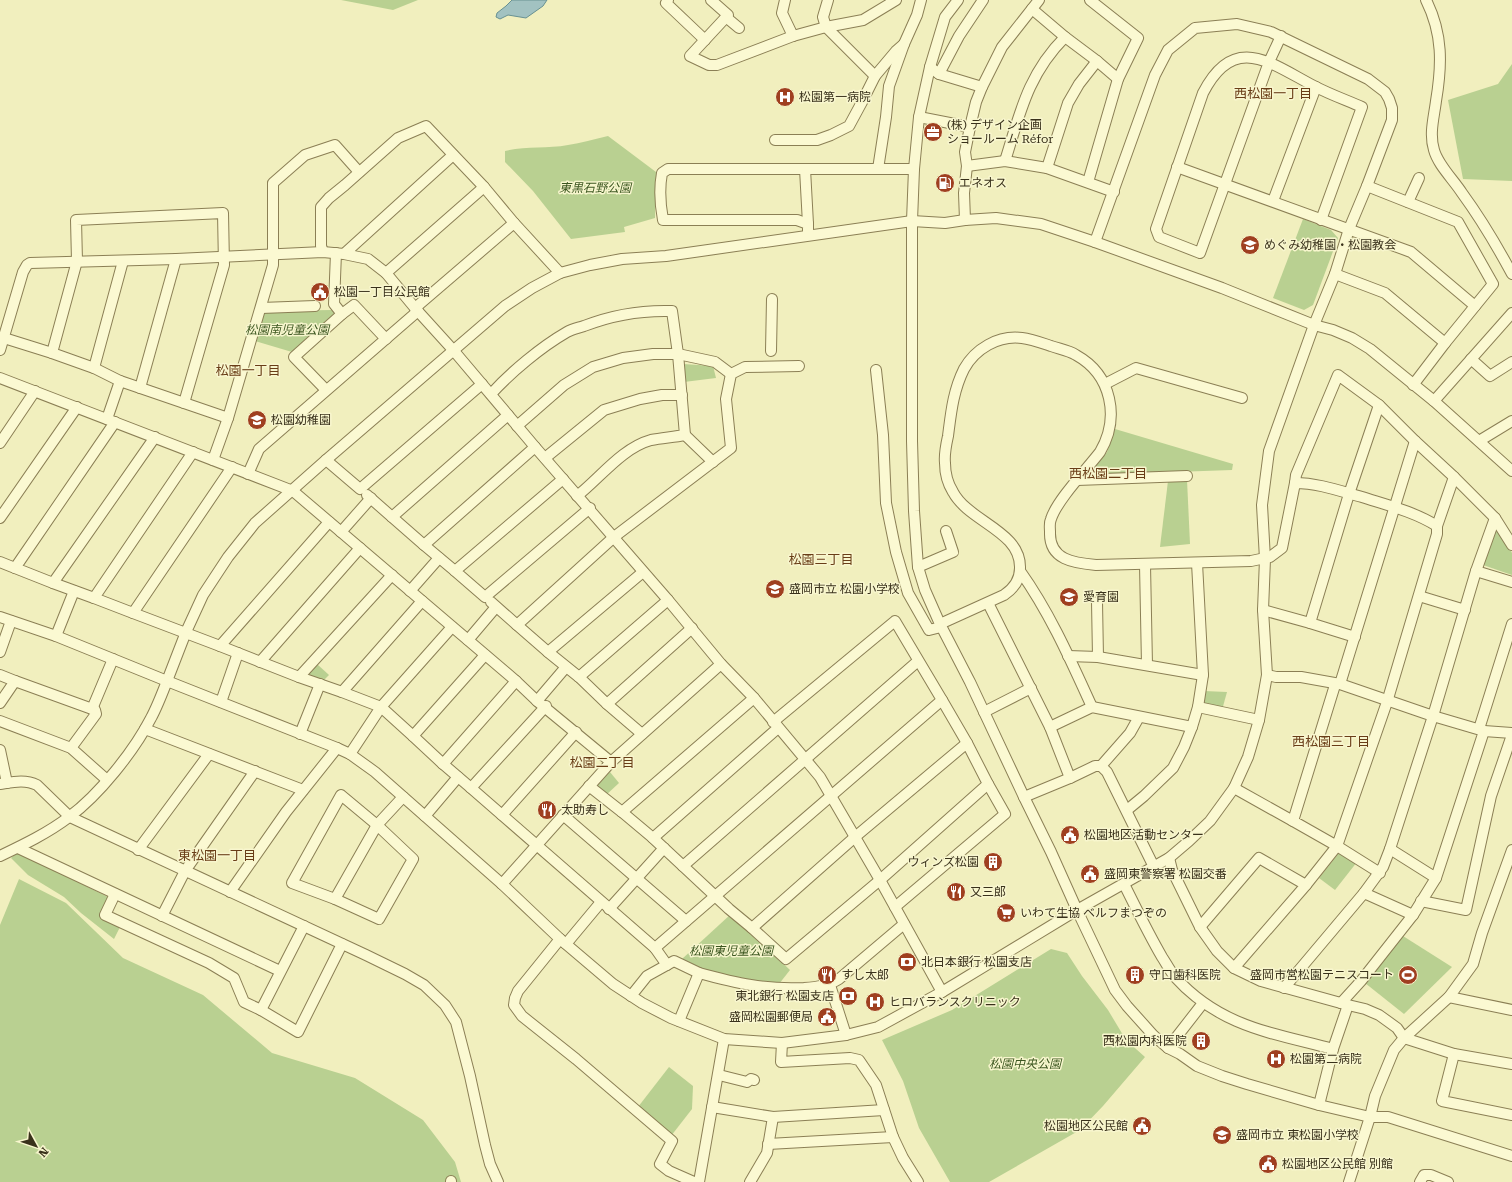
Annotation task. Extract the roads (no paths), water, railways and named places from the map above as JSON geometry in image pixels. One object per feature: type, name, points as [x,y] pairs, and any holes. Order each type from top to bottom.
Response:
[{"type":"street","points":[[668,0],[666,3],[705,40]]},
{"type":"street","points":[[711,0],[728,15],[727,18],[739,28]]},
{"type":"street","points":[[785,0],[782,13],[793,36]]},
{"type":"street","points":[[828,0],[823,17],[826,27],[874,76]]},
{"type":"street","points":[[727,18],[690,56],[709,65],[717,65],[793,36],[826,27],[863,20],[896,0]]},
{"type":"street","points":[[878,169],[889,86],[922,0]]},
{"type":"street","points":[[958,0],[945,17],[930,67],[919,117],[914,169],[912,221],[912,441],[914,511],[918,567],[925,590],[941,626],[1051,852],[1115,990],[1127,1006],[1168,1048],[1180,1054],[1197,1066],[1222,1076],[1319,1105],[1370,1117],[1388,1117],[1512,1156]]},
{"type":"street","points":[[939,74],[959,36],[983,0]]},
{"type":"street","points":[[965,220],[964,193],[967,166],[965,152],[970,127],[982,87],[1002,47],[1039,0]]},
{"type":"street","points":[[1088,182],[1118,78],[1138,38],[1090,0]]},
{"type":"street","points":[[1426,0],[1433,13],[1441,55],[1440,82],[1431,134],[1434,150],[1442,165],[1489,232],[1512,274]]},
{"type":"street","points":[[1032,9],[1118,78]]},
{"type":"street","points":[[0,617],[56,636],[167,682],[350,754],[374,772],[425,816],[502,884],[563,941],[613,984],[642,1003],[679,1021],[724,1039],[782,1043],[846,1035],[878,1027],[942,992],[1077,910],[1169,858],[1189,842],[1210,821],[1234,788],[1248,757],[1259,720],[1267,675],[1263,610],[1265,558],[1262,505],[1269,451],[1314,325],[1335,274],[1350,229],[1392,120],[1392,108],[1389,99],[1385,92],[1368,78],[1271,32],[1237,24],[1195,28],[1168,50],[1155,75],[1096,242]]},
{"type":"street","points":[[1005,161],[1025,96],[1047,57],[1065,36]]},
{"type":"street","points":[[1281,36],[1269,62],[1200,253],[1159,237],[1156,229],[1203,93],[1209,81],[1217,71],[1232,60],[1240,57],[1259,58],[1269,62],[1316,87],[1362,107],[1321,220]]},
{"type":"street","points":[[775,140],[817,140],[849,126],[874,76],[904,44]]},
{"type":"street","points":[[1047,168],[1068,103],[1079,84],[1097,61]]},
{"type":"street","points":[[930,67],[939,74],[982,87]]},
{"type":"street","points":[[1273,201],[1316,87]]},
{"type":"street","points":[[919,117],[970,127]]},
{"type":"street","points":[[323,252],[321,246],[321,207],[328,198],[398,138],[426,126],[484,187],[514,223],[560,273]]},
{"type":"street","points":[[213,460],[228,418],[274,265],[273,183],[305,155],[335,145],[359,172]]},
{"type":"street","points":[[342,314],[334,304],[340,254],[453,155]]},
{"type":"street","points":[[967,166],[1005,161],[1047,168],[1114,192]]},
{"type":"street","points":[[1177,167],[1411,252],[1476,306]]},
{"type":"street","points":[[808,224],[797,220],[663,220],[660,206],[660,182],[662,173],[668,169],[914,169]]},
{"type":"street","points":[[804,169],[808,235]]},
{"type":"street","points":[[1408,202],[1419,178]]},
{"type":"street","points":[[1367,186],[1458,222],[1493,284],[1413,385]]},
{"type":"street","points":[[386,273],[484,187]]},
{"type":"street","points":[[52,353],[77,261],[76,220],[223,213],[224,265],[184,403]]},
{"type":"street","points":[[0,856],[35,839],[70,817],[107,780],[129,753],[152,718],[186,632],[203,595],[228,557],[255,523],[293,491],[326,460],[506,306],[532,288],[560,273],[590,265],[622,259],[666,256],[912,221],[945,223],[996,218],[1041,224],[1096,242],[1222,288],[1314,325],[1333,330],[1364,345],[1434,401],[1512,471]]},
{"type":"street","points":[[248,474],[259,449],[386,339],[416,310],[514,223]]},
{"type":"street","points":[[0,350],[3,331],[23,272],[27,265],[33,263],[176,259],[323,252],[368,259],[386,273],[416,310],[454,351],[577,496],[590,508],[721,664],[754,698],[820,777],[830,797],[880,880],[942,992]]},
{"type":"street","points":[[140,388],[176,259]]},
{"type":"street","points":[[94,368],[123,261]]},
{"type":"street","points":[[1335,274],[1385,293],[1445,343]]},
{"type":"street","points":[[771,351],[772,299]]},
{"type":"street","points":[[326,390],[294,357],[342,314],[354,305],[386,339]]},
{"type":"street","points":[[261,308],[315,306]]},
{"type":"street","points":[[491,394],[505,379],[543,349],[568,332],[606,318],[651,310],[672,311],[678,354],[685,435],[713,462]]},
{"type":"street","points":[[1434,401],[1512,314]]},
{"type":"street","points":[[3,331],[52,353],[94,368],[120,381],[228,418]]},
{"type":"street","points":[[876,370],[883,435],[886,503],[896,552],[908,593],[929,630],[941,626],[1010,591],[1017,582],[1020,571],[1020,560],[1013,544],[965,507],[952,492],[945,463],[954,394],[958,382],[967,364],[979,350],[999,340],[1021,338],[1077,355],[1092,368],[1104,384],[1111,411],[1108,436],[1100,452],[1077,480],[1050,520],[1051,543],[1063,559],[1077,564],[1145,565],[1251,561],[1270,557],[1282,548],[1296,475],[1338,375],[1378,405],[1454,477],[1495,518],[1512,545]]},
{"type":"street","points":[[517,426],[564,385],[593,367],[631,357],[653,354],[678,354],[715,362],[731,374]]},
{"type":"street","points":[[1471,359],[1490,376],[1512,362]]},
{"type":"street","points":[[731,374],[746,367],[799,366]]},
{"type":"street","points":[[1104,384],[1136,368],[1242,398]]},
{"type":"street","points":[[517,625],[614,538],[731,448],[726,399],[731,374]]},
{"type":"street","points":[[0,378],[293,491],[422,600],[541,704],[611,762]]},
{"type":"street","points":[[15,568],[110,420],[120,381]]},
{"type":"street","points":[[360,489],[482,384]]},
{"type":"street","points":[[0,442],[35,391]]},
{"type":"street","points":[[545,458],[604,410],[640,399],[662,395],[682,395]]},
{"type":"street","points":[[1310,623],[1378,405]]},
{"type":"street","points":[[0,518],[77,408]]},
{"type":"street","points":[[392,517],[508,415]]},
{"type":"street","points":[[1479,441],[1512,421]]},
{"type":"street","points":[[577,496],[617,460],[635,447],[651,441],[685,435]]},
{"type":"street","points":[[53,583],[155,437]]},
{"type":"street","points":[[1294,821],[1354,637],[1415,441]]},
{"type":"street","points":[[424,545],[535,447]]},
{"type":"street","points":[[94,598],[193,452]]},
{"type":"street","points":[[326,460],[548,652],[579,677],[607,704],[642,734]]},
{"type":"street","points":[[133,613],[232,468]]},
{"type":"street","points":[[1077,480],[1187,476]]},
{"type":"street","points":[[1234,968],[1306,885],[1337,846],[1387,702],[1437,534],[1438,526],[1454,477]]},
{"type":"street","points":[[455,571],[564,479]]},
{"type":"street","points":[[1295,483],[1305,483],[1329,488],[1395,507],[1438,526]]},
{"type":"street","points":[[341,532],[371,498]]},
{"type":"street","points":[[485,596],[590,508]]},
{"type":"street","points":[[1284,988],[1380,873],[1390,849],[1433,716],[1476,571],[1495,518]]},
{"type":"street","points":[[220,646],[329,522]]},
{"type":"street","points":[[918,567],[953,552],[946,531]]},
{"type":"street","points":[[260,662],[360,548]]},
{"type":"street","points":[[410,591],[440,558]]},
{"type":"street","points":[[0,562],[380,707],[535,845],[655,948],[667,965]]},
{"type":"street","points":[[1127,810],[1173,768],[1184,747],[1198,707],[1203,674],[1197,563]]},
{"type":"street","points":[[1145,565],[1147,665]]},
{"type":"street","points":[[1020,571],[1032,587],[1068,656],[1092,707]]},
{"type":"street","points":[[1476,571],[1512,582]]},
{"type":"street","points":[[548,652],[643,572]]},
{"type":"street","points":[[299,677],[392,575]]},
{"type":"street","points":[[56,636],[74,590]]},
{"type":"street","points":[[1418,596],[1465,610]]},
{"type":"street","points":[[342,692],[422,600]]},
{"type":"street","points":[[579,677],[668,600]]},
{"type":"street","points":[[1097,602],[1098,657]]},
{"type":"street","points":[[988,603],[1050,727],[1070,778]]},
{"type":"street","points":[[468,640],[496,607]]},
{"type":"street","points":[[1263,610],[1354,637]]},
{"type":"street","points":[[0,652],[10,621]]},
{"type":"street","points":[[653,838],[776,725],[895,621],[967,743],[1005,814],[894,907]]},
{"type":"street","points":[[1319,1105],[1344,1004],[1413,915],[1436,878],[1512,624]]},
{"type":"street","points":[[350,754],[380,707],[452,626]]},
{"type":"street","points":[[607,704],[692,628]]},
{"type":"street","points":[[221,702],[238,653]]},
{"type":"street","points":[[414,736],[485,655]]},
{"type":"street","points":[[1068,656],[1098,657],[1203,674]]},
{"type":"street","points":[[92,709],[113,660]]},
{"type":"street","points":[[683,866],[918,660]]},
{"type":"street","points":[[502,884],[535,845],[611,762],[721,664]]},
{"type":"street","points":[[471,788],[541,704],[566,667]]},
{"type":"street","points":[[0,675],[95,710],[96,714],[71,748]]},
{"type":"street","points":[[1267,675],[1276,677],[1300,677],[1338,685],[1387,702],[1481,730],[1512,734],[1491,796],[1466,910],[1421,901]]},
{"type":"street","points":[[0,703],[16,681]]},
{"type":"street","points":[[443,764],[516,681]]},
{"type":"street","points":[[300,734],[320,684]]},
{"type":"street","points":[[984,712],[1031,688]]},
{"type":"street","points":[[622,812],[754,698]]},
{"type":"street","points":[[655,948],[942,700]]},
{"type":"street","points":[[1050,727],[1092,707],[1192,726]]},
{"type":"street","points":[[1198,707],[1259,720]]},
{"type":"street","points":[[1101,766],[1130,733],[1139,717]]},
{"type":"street","points":[[0,721],[71,748],[107,780]]},
{"type":"street","points":[[144,729],[304,790]]},
{"type":"street","points":[[502,815],[576,732]]},
{"type":"street","points":[[752,928],[855,837],[967,743]]},
{"type":"street","points":[[230,892],[286,812],[337,748]]},
{"type":"street","points":[[0,750],[4,783],[25,780],[32,782],[70,817],[405,974],[424,986],[444,1005],[456,1022],[470,1076],[485,1145],[490,1164],[498,1182]]},
{"type":"street","points":[[138,850],[209,754]]},
{"type":"street","points":[[1024,797],[1095,766],[1101,766],[1107,772],[1127,810],[1154,867]]},
{"type":"street","points":[[162,916],[185,871],[255,771]]},
{"type":"street","points":[[425,816],[458,777]]},
{"type":"street","points":[[589,786],[653,838],[729,909],[786,959],[880,880],[988,784]]},
{"type":"street","points":[[1234,788],[1337,846],[1380,873]]},
{"type":"street","points":[[340,795],[377,825],[413,859],[379,919],[336,899],[292,883],[340,795]]},
{"type":"street","points":[[336,899],[377,825],[403,797]]},
{"type":"street","points":[[563,815],[686,921]]},
{"type":"street","points":[[18,848],[280,971]]},
{"type":"street","points":[[664,848],[636,878],[563,941],[518,991],[514,1006],[522,1016],[576,1059],[672,1141],[660,1164],[669,1171],[694,1182]]},
{"type":"street","points":[[1390,849],[1436,878]]},
{"type":"street","points":[[1349,1182],[1370,1117],[1375,1096],[1394,1050],[1404,1038],[1448,997],[1473,964],[1482,933],[1511,854]]},
{"type":"street","points":[[1169,858],[1172,870],[1200,927],[1217,951],[1234,968],[1261,981],[1365,1009],[1379,1015],[1397,1028],[1404,1038],[1454,1054],[1512,1064]]},
{"type":"street","points":[[1200,927],[1259,858],[1306,885]]},
{"type":"street","points":[[1124,884],[1155,945],[1174,976],[1203,1003],[1230,1019],[1256,1030],[1333,1049]]},
{"type":"street","points":[[1364,893],[1413,915]]},
{"type":"street","points":[[115,894],[104,917],[215,967],[234,978],[244,1002],[261,1010],[298,1032],[342,944]]},
{"type":"street","points":[[631,996],[647,976],[674,961],[699,973],[739,984],[765,988],[789,989],[830,985],[904,924]]},
{"type":"street","points":[[261,1010],[304,926]]},
{"type":"street","points":[[679,1021],[699,973]]},
{"type":"street","points":[[830,985],[846,1035]]},
{"type":"street","points":[[1448,997],[1512,1010]]},
{"type":"street","points":[[1168,1048],[1203,1003]]},
{"type":"street","points":[[699,1182],[719,1075],[724,1039]]},
{"type":"street","points":[[782,1043],[781,1062],[850,1058],[859,1060],[876,1085],[893,1137],[903,1158],[918,1182]]},
{"type":"street","points":[[1454,1054],[1442,1101],[1512,1115]]},
{"type":"street","points":[[719,1075],[747,1082],[751,1078],[754,1080]]},
{"type":"street","points":[[712,1107],[773,1118],[884,1110]]},
{"type":"street","points":[[750,1182],[767,1153],[773,1118]]},
{"type":"street","points":[[768,1144],[893,1137]]},
{"type":"street","points":[[1420,1182],[1424,1175],[1431,1175],[1448,1182]]},
{"type":"water","points":[[512,0],[547,0],[543,6],[526,18],[508,15],[500,19],[496,17],[497,13]]},
{"type":"place","name":"松園第一病院","points":[[785,97]]},
{"type":"place","name":"(株) デザイン企画 ショールーム Réfor","points":[[933,132]]},
{"type":"place","name":"エネオス","points":[[945,183]]},
{"type":"place","name":"めぐみ幼稚園・松園教会","points":[[1250,245]]},
{"type":"place","name":"松園一丁目公民館","points":[[320,292]]},
{"type":"place","name":"松園幼稚園","points":[[257,420]]},
{"type":"place","name":"盛岡市立 松園小学校","points":[[775,589]]},
{"type":"place","name":"愛育園","points":[[1069,597]]},
{"type":"place","name":"太助寿し","points":[[547,810]]},
{"type":"place","name":"松園地区活動センター","points":[[1070,835]]},
{"type":"place","name":"ウィンズ松園","points":[[993,862]]},
{"type":"place","name":"盛岡東警察署 松園交番","points":[[1090,874]]},
{"type":"place","name":"又三郎","points":[[956,892]]},
{"type":"place","name":"いわて生協 ベルフまつぞの","points":[[1006,913]]},
{"type":"place","name":"北日本銀行 松園支店","points":[[907,962]]},
{"type":"place","name":"すし太郎","points":[[827,975]]},
{"type":"place","name":"守口歯科医院","points":[[1135,975]]},
{"type":"place","name":"盛岡市営松園テニスコート","points":[[1408,975]]},
{"type":"place","name":"東北銀行 松園支店","points":[[848,996]]},
{"type":"place","name":"ヒロバランスクリニック","points":[[875,1002]]},
{"type":"place","name":"盛岡松園郵便局","points":[[827,1017]]},
{"type":"place","name":"西松園内科医院","points":[[1201,1041]]},
{"type":"place","name":"松園第二病院","points":[[1276,1059]]},
{"type":"place","name":"松園地区公民館","points":[[1142,1126]]},
{"type":"place","name":"盛岡市立 東松園小学校","points":[[1222,1135]]},
{"type":"place","name":"松園地区公民館 別館","points":[[1268,1164]]},
{"type":"district","name":"西松園一丁目","points":[[1273,93]]},
{"type":"district","name":"松園一丁目","points":[[248,370]]},
{"type":"district","name":"西松園二丁目","points":[[1108,473]]},
{"type":"district","name":"松園三丁目","points":[[821,559]]},
{"type":"district","name":"西松園三丁目","points":[[1331,741]]},
{"type":"district","name":"松園二丁目","points":[[602,762]]},
{"type":"district","name":"東松園一丁目","points":[[217,855]]},
{"type":"park label","name":"東黒石野公園","points":[[595,188]]},
{"type":"park label","name":"松園南児童公園","points":[[287,330]]},
{"type":"park label","name":"松園東児童公園","points":[[731,951]]},
{"type":"park label","name":"松園中央公園","points":[[1025,1064]]}]
